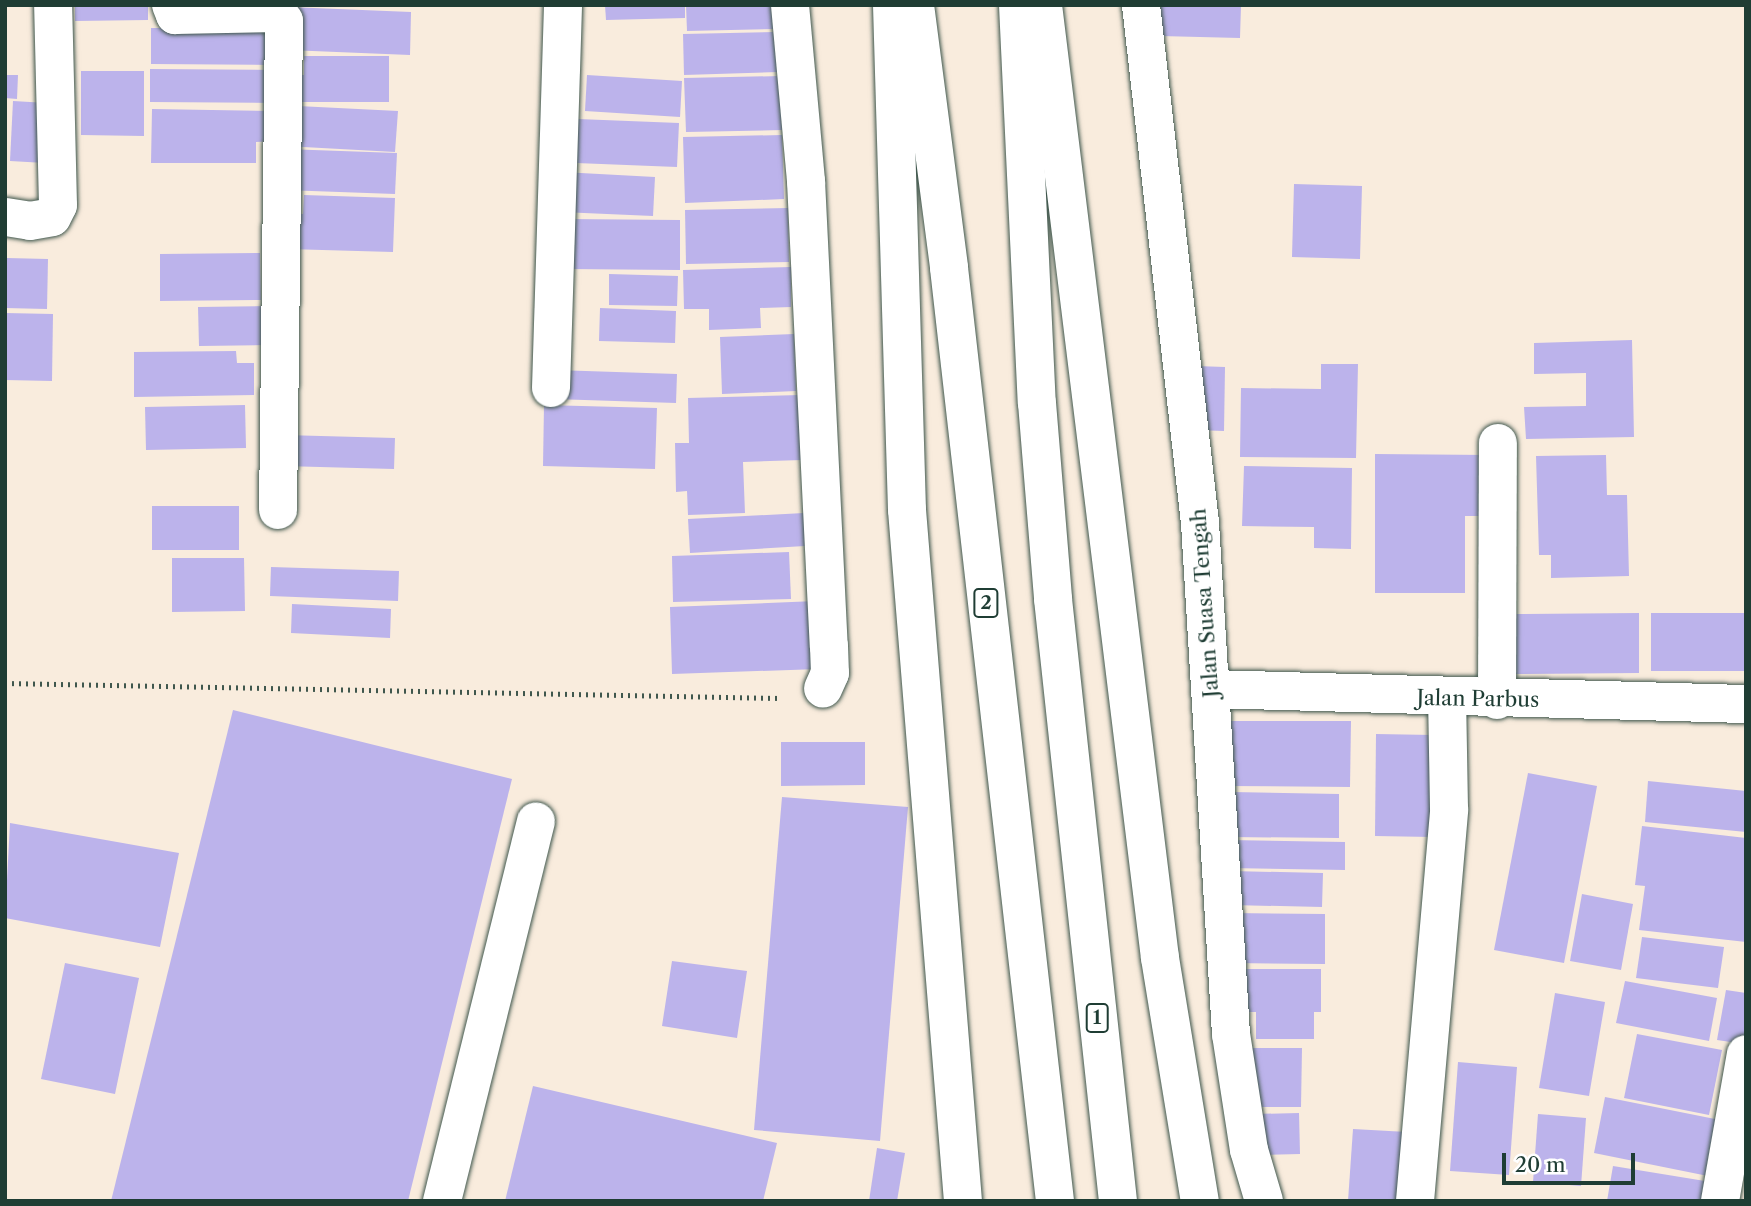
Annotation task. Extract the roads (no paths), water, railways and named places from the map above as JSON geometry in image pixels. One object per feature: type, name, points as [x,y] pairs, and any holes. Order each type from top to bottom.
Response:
[{"type":"main road","points":[[6,217],[30,221],[52,217],[58,205],[53,5]]},
{"type":"main road","points":[[171,5],[175,15],[278,13],[285,21],[278,510]]},
{"type":"main road","points":[[551,388],[563,5]]},
{"type":"main road","points":[[790,5],[806,181],[830,660],[828,683],[823,690]]},
{"type":"main road","points":[[892,5],[907,510],[963,1201]]},
{"type":"main road","name":"2","points":[[915,5],[949,268],[1007,811],[1055,1201]]},
{"type":"main road","name":"1","points":[[1018,5],[1037,403],[1077,835],[1118,1201]]},
{"type":"main road","points":[[1043,5],[1160,958],[1199,1201]]},
{"type":"main road","name":"Jalan Suasa Tengah","points":[[1141,5],[1182,341],[1211,689],[1231,1034],[1249,1150],[1264,1201]]},
{"type":"main road","points":[[1497,700],[1498,443]]},
{"type":"main road","name":"Jalan Parbus","points":[[1211,689],[1497,700],[1746,704]]},
{"type":"main road","points":[[1415,1201],[1449,809],[1447,698]]},
{"type":"main road","points":[[442,1201],[536,821]]},
{"type":"main road","points":[[940,905],[981,1201]]},
{"type":"main road","points":[[1720,1201],[1746,1054]]}]
